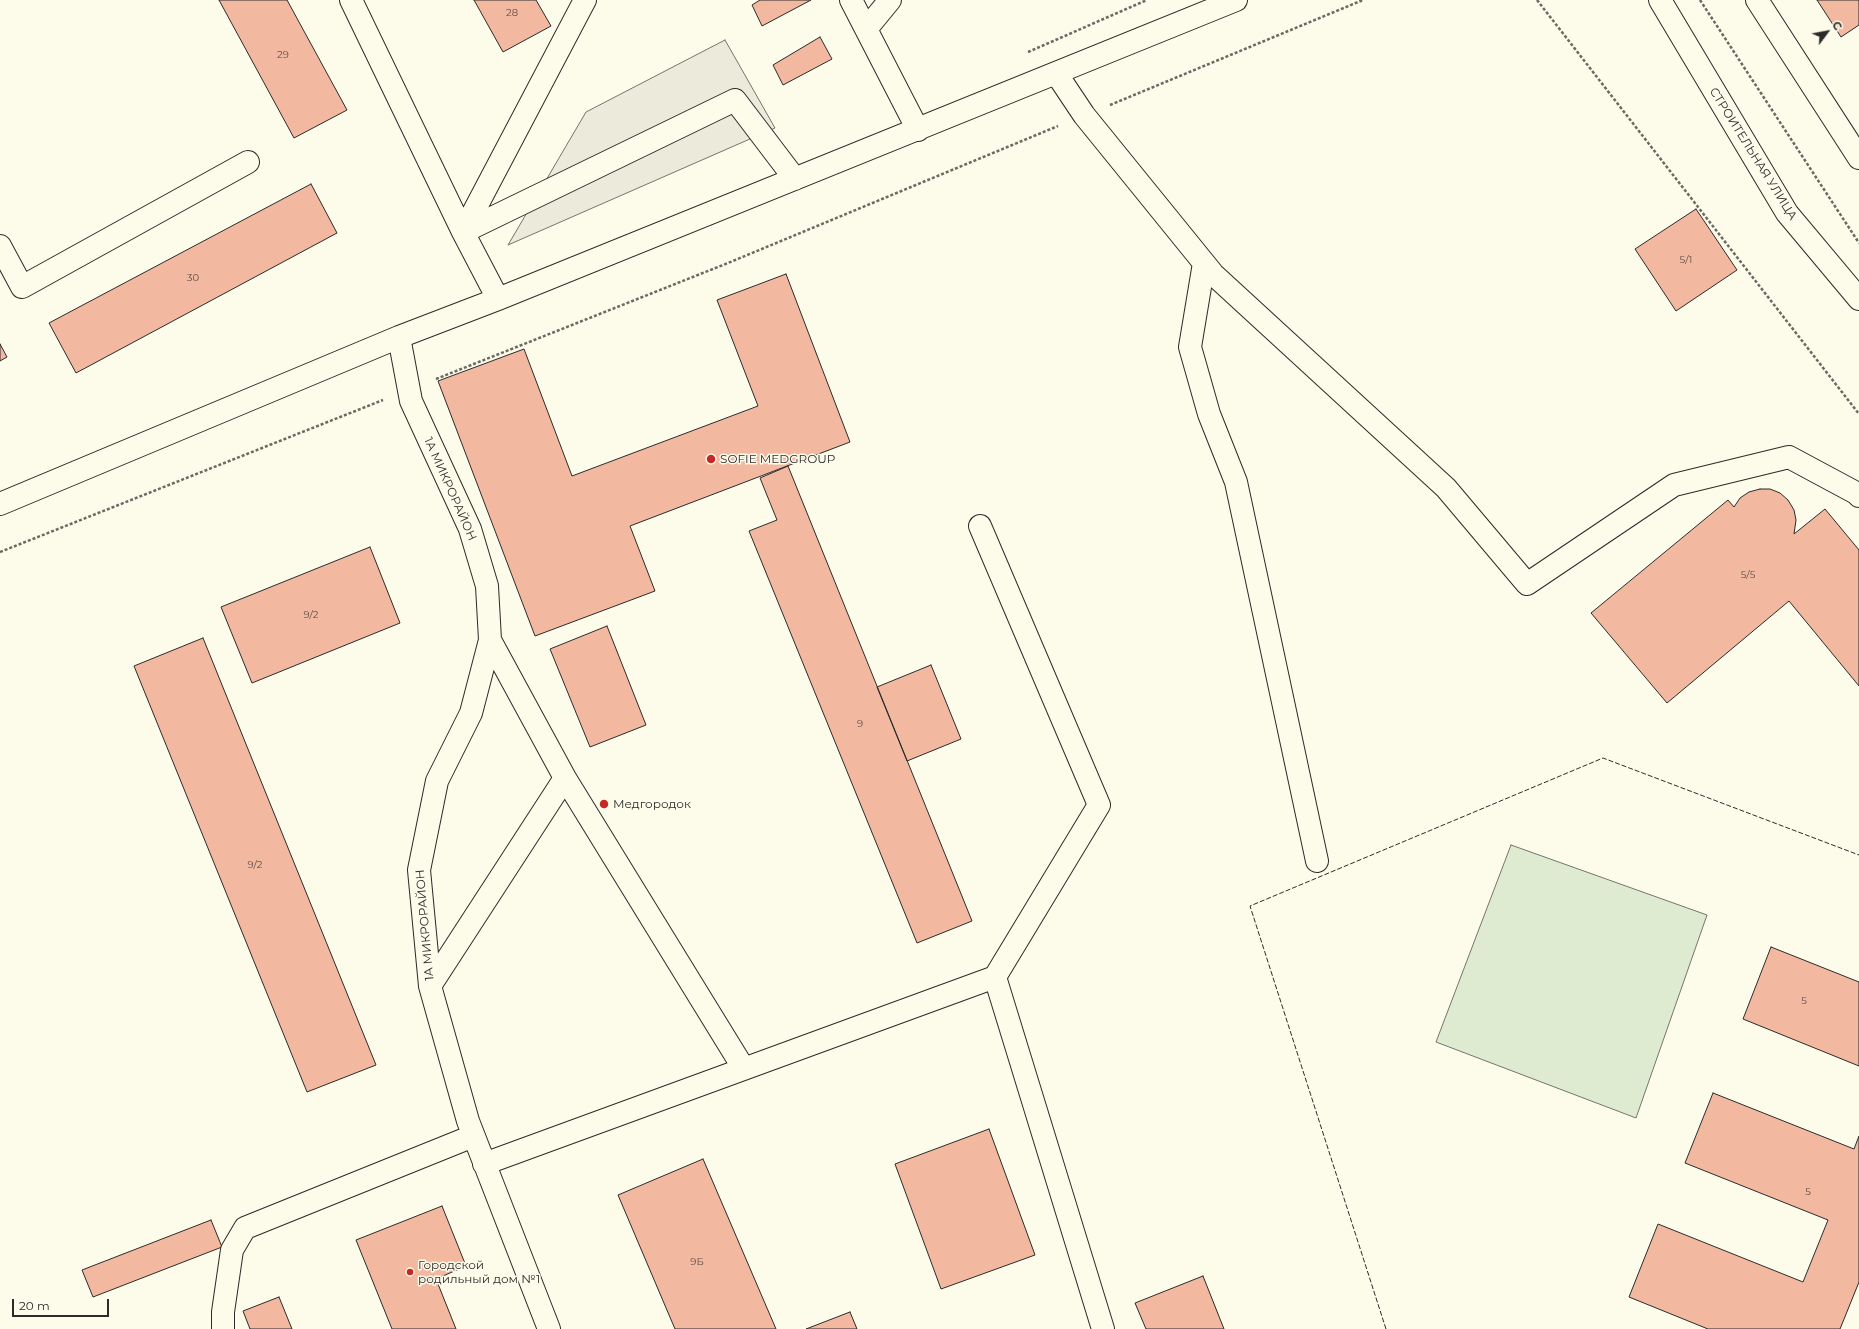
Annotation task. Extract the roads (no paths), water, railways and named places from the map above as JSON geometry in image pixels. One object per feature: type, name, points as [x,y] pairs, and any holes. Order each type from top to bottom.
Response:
[{"type":"street","points":[[352,0],[463,232],[498,299]]},
{"type":"street","points":[[463,232],[585,0]]},
{"type":"street","points":[[851,0],[867,28],[918,130]]},
{"type":"street","points":[[867,28],[890,0]]},
{"type":"street","points":[[0,504],[399,337],[498,299],[918,130],[1236,0]]},
{"type":"street","name":"СТРОИТЕЛЬНАЯ УЛИЦА","points":[[1660,0],[1787,213],[1859,298]]},
{"type":"street","points":[[1757,0],[1859,158]]},
{"type":"street","points":[[1056,73],[1084,115],[1219,280],[1446,488],[1527,584],[1674,485],[1789,456],[1859,496]]},
{"type":"street","points":[[463,232],[736,100],[795,179]]},
{"type":"street","points":[[0,246],[22,287],[248,162]]},
{"type":"street","points":[[1204,263],[1190,347],[1209,414],[1236,482],[1316,861]]},
{"type":"street","name":"1А МИКРОРАЙОН","points":[[399,337],[411,401],[470,529],[488,586],[490,640],[471,714],[437,782],[419,870],[430,986],[474,1136],[549,1329]]},
{"type":"street","points":[[484,1164],[995,977],[1099,804],[980,526]]},
{"type":"street","points":[[490,640],[565,778],[744,1069]]},
{"type":"street","points":[[430,986],[565,778]]},
{"type":"street","points":[[995,977],[1103,1329]]},
{"type":"street","points":[[223,1329],[223,1312],[232,1250],[245,1228],[474,1136]]},
{"type":"place","name":"SOFIE MEDGROUP","points":[[711,459]]},
{"type":"place","name":"Медгородок","points":[[604,804]]},
{"type":"place","name":"Городской родильный дом №1","points":[[410,1272]]}]
